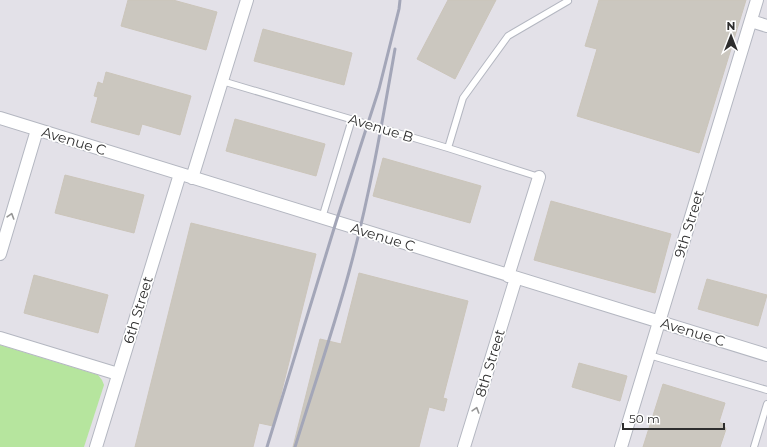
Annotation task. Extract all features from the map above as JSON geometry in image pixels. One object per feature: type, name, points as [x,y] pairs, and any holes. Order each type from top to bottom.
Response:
[{"type":"street","points":[[192,178],[247,0]]},
{"type":"street","name":"9th Street","points":[[621,447],[757,0]]},
{"type":"street","points":[[751,22],[767,26]]},
{"type":"street","name":"Avenue C","points":[[0,118],[767,355]]},
{"type":"street","points":[[0,254],[38,130]]},
{"type":"street","name":"6th Street","points":[[96,447],[180,174]]},
{"type":"street","name":"8th Street","points":[[464,447],[539,177]]},
{"type":"street","points":[[0,338],[118,374]]},
{"type":"lane","points":[[448,148],[464,98],[508,36],[568,1]]},
{"type":"lane","name":"Avenue B","points":[[222,81],[448,148],[539,177]]},
{"type":"lane","points":[[322,218],[352,120]]},
{"type":"lane","points":[[650,355],[767,390]]},
{"type":"lane","points":[[754,447],[767,404]]},
{"type":"shaded area","points":[[0,0],[767,0],[767,447],[0,447]]},
{"type":"green space","points":[[0,345],[98,375],[104,385],[84,447],[0,447]]},
{"type":"building","points":[[128,0],[173,0],[217,12],[206,50],[121,26]]},
{"type":"building","points":[[448,0],[496,0],[455,79],[417,59]]},
{"type":"building","points":[[599,0],[746,0],[699,153],[577,116],[597,49],[585,46]]},
{"type":"building","points":[[263,29],[352,53],[344,85],[254,61]]},
{"type":"building","points":[[106,72],[191,96],[180,135],[142,124],[139,135],[91,122],[98,97],[94,96],[98,82],[103,84]]},
{"type":"building","points":[[235,119],[325,144],[316,176],[226,151]]},
{"type":"building","points":[[383,158],[481,186],[470,223],[373,196]]},
{"type":"building","points":[[65,175],[144,195],[134,233],[55,213]]},
{"type":"building","points":[[551,201],[671,234],[655,293],[534,260]]},
{"type":"building","points":[[191,223],[316,254],[273,426],[259,423],[253,447],[135,447]]},
{"type":"building","points":[[359,273],[468,301],[443,398],[447,399],[444,411],[429,407],[419,447],[293,447],[320,339],[341,344]]},
{"type":"building","points":[[34,275],[108,295],[98,333],[24,313]]},
{"type":"building","points":[[707,279],[767,295],[758,326],[698,309]]},
{"type":"building","points":[[579,363],[627,376],[620,401],[572,387]]},
{"type":"building","points":[[663,384],[725,403],[719,422],[723,424],[726,429],[720,447],[643,447]]},
{"type":"railway","points":[[267,447],[336,222],[379,89],[400,0]]},
{"type":"railway","points":[[295,447],[336,316],[356,245],[375,161],[395,49]]}]
